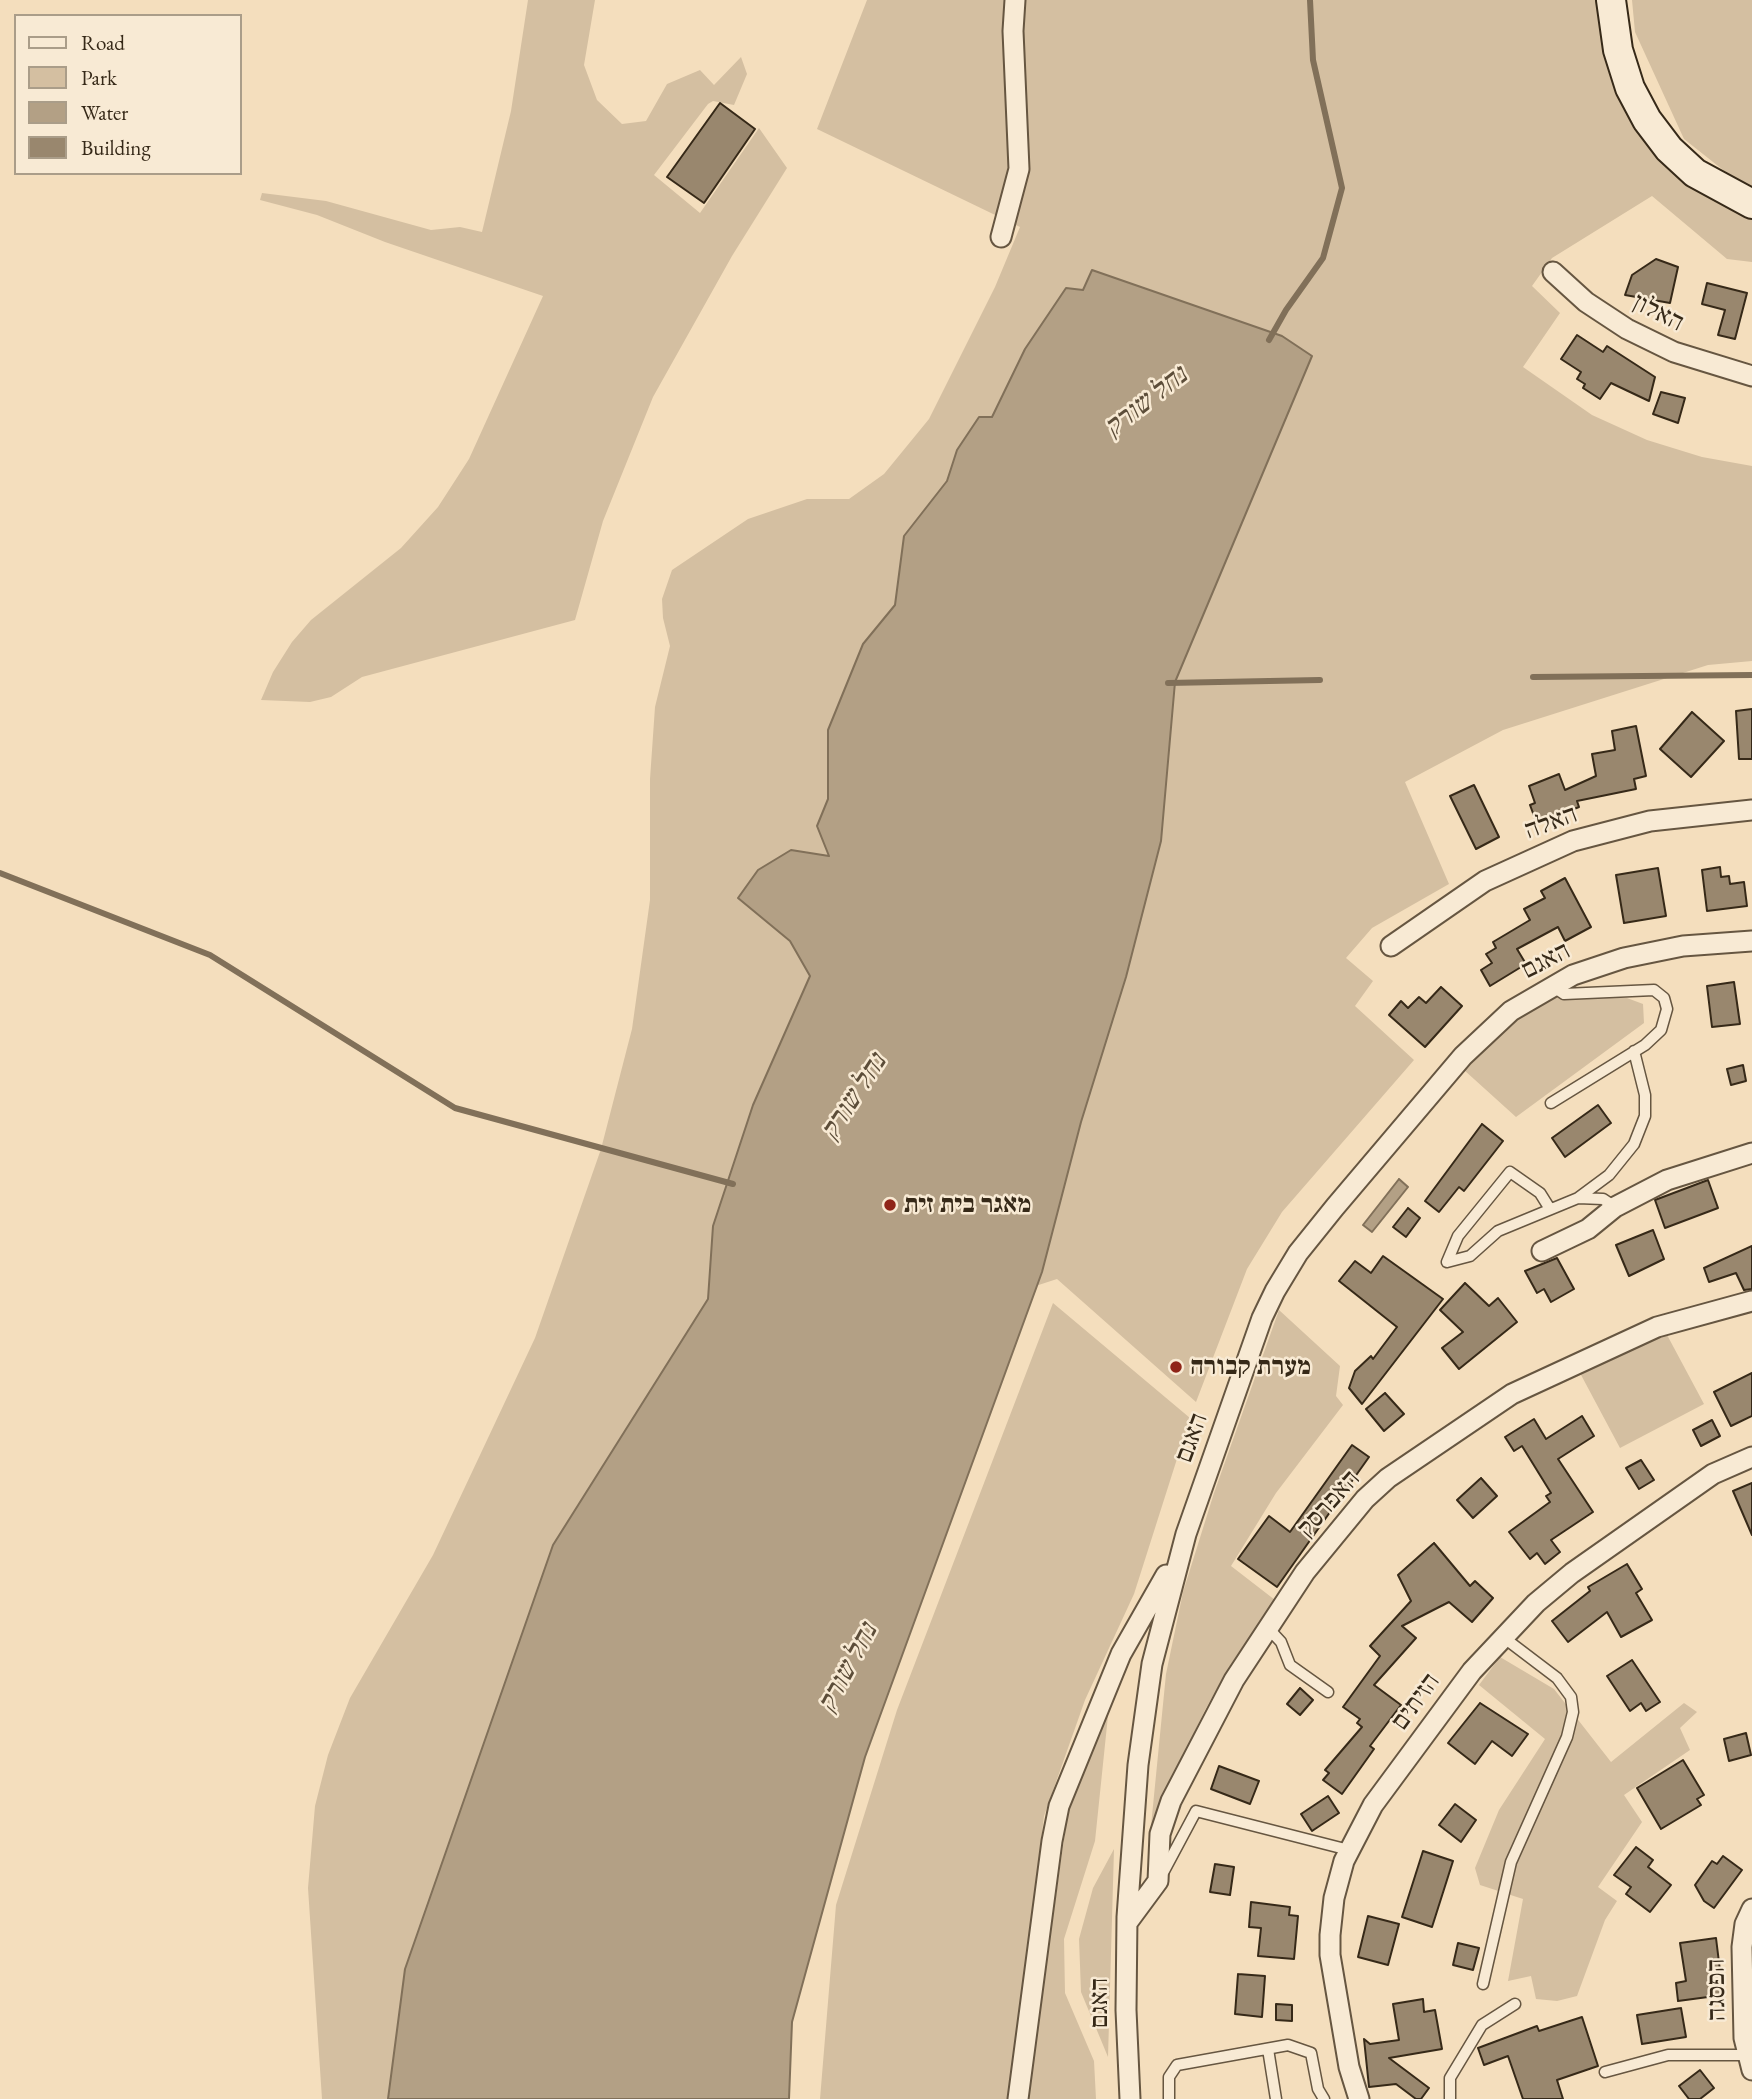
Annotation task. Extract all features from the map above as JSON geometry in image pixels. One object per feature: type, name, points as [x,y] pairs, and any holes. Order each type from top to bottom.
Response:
[{"type":"main road","points":[[1611,0],[1618,50],[1630,88],[1647,120],[1669,149],[1695,173],[1752,204]]},
{"type":"street","points":[[1000,237],[1019,169],[1013,31],[1015,0]]},
{"type":"street","name":"האלון","points":[[1553,272],[1586,302],[1626,329],[1674,352],[1752,376]]},
{"type":"street","name":"האלה","points":[[1391,946],[1485,881],[1521,862],[1573,841],[1650,821],[1752,810]]},
{"type":"street","name":"האגם","points":[[1130,2099],[1126,2010],[1127,1923],[1143,1727],[1157,1636],[1178,1561],[1262,1318],[1290,1265],[1330,1212],[1471,1048],[1511,1010],[1551,985],[1597,965],[1652,951],[1752,941]]},
{"type":"street","points":[[1542,1251],[1588,1228],[1615,1207],[1667,1180],[1752,1153]]},
{"type":"street","name":"האפרסק","points":[[1158,1881],[1160,1834],[1171,1801],[1234,1680],[1306,1572],[1365,1499],[1388,1478],[1512,1394],[1657,1327],[1752,1301]]},
{"type":"street","name":"הזיתים","points":[[1359,2099],[1349,2067],[1330,1955],[1334,1898],[1349,1850],[1386,1786],[1472,1671],[1502,1636],[1547,1593],[1713,1474],[1752,1457]]},
{"type":"street","points":[[1018,2099],[1059,1806],[1121,1654],[1178,1561]]},
{"type":"street","points":[[1127,1923],[1158,1881]]},
{"type":"street","name":"הפסגה","points":[[1750,2063],[1742,1947],[1745,1924],[1752,1909]]},
{"type":"lane","points":[[1551,985],[1564,994],[1654,990],[1664,998],[1667,1009],[1661,1030],[1634,1051],[1551,1103]]},
{"type":"lane","points":[[1550,1209],[1540,1193],[1510,1172],[1458,1236],[1447,1262],[1470,1255],[1498,1231],[1578,1198],[1609,1175],[1634,1144],[1645,1116],[1645,1095],[1634,1051]]},
{"type":"lane","points":[[1578,1198],[1603,1199],[1615,1207]]},
{"type":"lane","points":[[1267,1627],[1281,1642],[1290,1665],[1328,1692]]},
{"type":"lane","points":[[1483,1984],[1511,1862],[1567,1737],[1573,1712],[1571,1697],[1557,1678],[1502,1636]]},
{"type":"lane","points":[[1158,1881],[1196,1811],[1349,1850]]},
{"type":"lane","points":[[1450,2099],[1450,2078],[1482,2025],[1515,2004]]},
{"type":"lane","points":[[1169,2099],[1169,2077],[1177,2065],[1288,2045],[1311,2053],[1318,2089],[1324,2099]]},
{"type":"lane","points":[[1268,2049],[1276,2099]]},
{"type":"lane","points":[[1605,2072],[1668,2055],[1750,2063]]},
{"type":"green space","points":[[528,0],[595,0],[584,65],[597,100],[622,124],[646,121],[667,84],[700,70],[714,85],[741,57],[747,74],[734,105],[713,101],[708,104],[654,175],[700,213],[759,128],[787,168],[732,256],[653,397],[603,521],[575,620],[362,677],[331,697],[310,702],[261,700],[273,672],[292,642],[311,620],[401,548],[438,507],[469,459],[543,296],[385,242],[317,215],[260,200],[262,193],[326,201],[431,230],[460,227],[482,232],[511,111]]},
{"type":"green space","points":[[867,0],[1603,0],[1611,65],[1641,138],[1681,181],[1722,204],[1752,213],[1752,262],[1727,259],[1652,196],[1552,258],[1532,286],[1560,313],[1523,367],[1592,415],[1647,440],[1702,457],[1752,466],[1752,661],[1708,665],[1503,730],[1405,782],[1449,884],[1372,928],[1346,958],[1373,981],[1355,1006],[1414,1060],[1282,1212],[1247,1269],[1196,1402],[1057,1279],[815,1358],[496,2099],[322,2099],[308,1888],[315,1806],[328,1755],[350,1698],[433,1555],[535,1338],[601,1149],[632,1029],[650,900],[650,779],[655,707],[670,646],[663,618],[662,599],[672,570],[748,519],[807,499],[849,499],[884,474],[929,419],[995,287],[1020,227],[817,129]]},
{"type":"green space","points":[[1632,0],[1752,0],[1752,187],[1732,177],[1684,139],[1635,32]]},
{"type":"green space","points":[[1553,998],[1627,998],[1643,1004],[1644,1023],[1516,1117],[1464,1070],[1500,1033],[1535,1006]]},
{"type":"green space","points":[[1053,1303],[1190,1418],[1134,1594],[1085,1700],[1044,1816],[1010,2099],[820,2099],[836,1905],[897,1710]]},
{"type":"green space","points":[[1279,1310],[1340,1366],[1336,1396],[1343,1405],[1276,1493],[1231,1566],[1275,1600],[1231,1664],[1205,1710],[1176,1771],[1150,1836],[1166,1674],[1183,1592],[1214,1493]]},
{"type":"green space","points":[[1666,1333],[1704,1404],[1620,1448],[1580,1373]]},
{"type":"green space","points":[[1500,1657],[1554,1689],[1611,1762],[1684,1703],[1697,1712],[1680,1728],[1690,1750],[1624,1795],[1642,1822],[1598,1887],[1617,1901],[1605,1920],[1577,1996],[1557,2001],[1536,1999],[1531,1976],[1508,1981],[1523,1899],[1480,1885],[1475,1868],[1499,1810],[1545,1739],[1479,1685]]},
{"type":"green space","points":[[1109,1706],[1095,1841],[1064,1939],[1065,1993],[1094,2061],[1096,2099],[1027,2099],[1068,1811]]},
{"type":"green space","points":[[1114,1849],[1108,2057],[1081,1992],[1079,1939],[1093,1888]]},
{"type":"water","name":"מאגר בית זית","points":[[1092,270],[1282,336],[1312,356],[1175,682],[1161,841],[1126,977],[1081,1122],[1042,1272],[865,1757],[792,2022],[789,2099],[388,2099],[405,1969],[553,1545],[708,1299],[713,1226],[753,1105],[810,976],[790,941],[738,898],[758,870],[791,850],[829,856],[817,826],[828,799],[828,730],[863,644],[895,605],[904,536],[947,481],[957,450],[979,417],[992,417],[1025,349],[1066,288],[1083,290]]},
{"type":"water","points":[[1399,1179],[1408,1187],[1372,1232],[1363,1225]]},
{"type":"building","points":[[720,103],[755,129],[704,203],[667,177]]},
{"type":"building","points":[[1656,259],[1678,267],[1670,303],[1625,295],[1632,275]]},
{"type":"building","points":[[1707,283],[1747,293],[1735,339],[1718,335],[1725,310],[1702,304]]},
{"type":"building","points":[[1577,335],[1603,352],[1607,346],[1655,377],[1649,401],[1611,383],[1600,399],[1583,388],[1585,384],[1577,379],[1581,372],[1561,359]]},
{"type":"building","points":[[1661,392],[1685,398],[1678,423],[1653,414]]},
{"type":"building","points":[[1752,709],[1752,759],[1739,759],[1736,711]]},
{"type":"building","points":[[1692,712],[1724,741],[1691,777],[1660,749]]},
{"type":"building","points":[[1636,726],[1646,776],[1634,779],[1636,789],[1577,801],[1579,807],[1537,824],[1530,805],[1535,803],[1529,786],[1559,774],[1565,790],[1596,776],[1592,754],[1615,750],[1612,731]]},
{"type":"building","points":[[1474,785],[1499,837],[1476,849],[1450,796]]},
{"type":"building","points":[[1720,867],[1721,877],[1729,876],[1730,884],[1744,882],[1747,906],[1707,911],[1702,870]]},
{"type":"building","points":[[1658,868],[1666,916],[1624,923],[1616,875]]},
{"type":"building","points":[[1565,878],[1591,927],[1565,941],[1558,927],[1517,949],[1526,964],[1490,986],[1481,970],[1492,963],[1486,954],[1496,948],[1493,942],[1530,920],[1524,909],[1545,898],[1541,891]]},
{"type":"building","points":[[1734,982],[1740,1024],[1712,1027],[1707,986]]},
{"type":"building","points":[[1441,987],[1462,1006],[1425,1047],[1389,1015],[1401,1001],[1408,1008],[1419,997],[1426,1003]]},
{"type":"building","points":[[1743,1065],[1746,1081],[1731,1085],[1727,1069]]},
{"type":"building","points":[[1598,1105],[1611,1123],[1565,1157],[1552,1138]]},
{"type":"building","points":[[1482,1124],[1503,1141],[1464,1191],[1459,1187],[1439,1212],[1425,1201]]},
{"type":"building","points":[[1708,1180],[1718,1208],[1665,1228],[1655,1200]]},
{"type":"building","points":[[1408,1208],[1420,1218],[1406,1237],[1393,1227]]},
{"type":"building","points":[[1653,1230],[1664,1259],[1629,1276],[1616,1245]]},
{"type":"building","points":[[1752,1246],[1752,1289],[1744,1290],[1736,1273],[1709,1282],[1704,1268]]},
{"type":"building","points":[[1383,1256],[1443,1299],[1362,1404],[1349,1388],[1355,1371],[1371,1356],[1373,1359],[1397,1327],[1339,1281],[1355,1261],[1371,1273]]},
{"type":"building","points":[[1557,1258],[1574,1289],[1551,1302],[1544,1289],[1537,1293],[1525,1271]]},
{"type":"building","points":[[1465,1283],[1489,1306],[1498,1298],[1517,1322],[1459,1369],[1442,1348],[1463,1332],[1440,1310]]},
{"type":"building","points":[[1752,1373],[1752,1416],[1731,1426],[1714,1392]]},
{"type":"building","points":[[1385,1393],[1404,1414],[1384,1431],[1366,1409]]},
{"type":"building","points":[[1582,1416],[1594,1436],[1558,1459],[1593,1512],[1551,1540],[1560,1552],[1545,1564],[1537,1553],[1530,1559],[1509,1532],[1550,1502],[1546,1496],[1551,1493],[1522,1446],[1514,1451],[1505,1437],[1534,1419],[1546,1439]]},
{"type":"building","points":[[1712,1420],[1720,1436],[1701,1446],[1693,1430]]},
{"type":"building","points":[[1352,1445],[1369,1457],[1277,1587],[1238,1559],[1269,1516],[1290,1532]]},
{"type":"building","points":[[1641,1460],[1654,1480],[1639,1489],[1626,1468]]},
{"type":"building","points":[[1481,1478],[1497,1496],[1473,1518],[1457,1500]]},
{"type":"building","points":[[1752,1483],[1752,1535],[1733,1491]]},
{"type":"building","points":[[1434,1543],[1470,1586],[1475,1581],[1493,1598],[1472,1622],[1449,1602],[1402,1626],[1416,1638],[1374,1685],[1401,1705],[1370,1746],[1374,1749],[1342,1794],[1323,1780],[1329,1773],[1325,1770],[1362,1727],[1357,1723],[1360,1719],[1343,1707],[1380,1656],[1370,1646],[1411,1601],[1398,1575]]},
{"type":"building","points":[[1627,1564],[1642,1589],[1636,1593],[1652,1620],[1621,1637],[1607,1612],[1568,1642],[1552,1621],[1590,1591],[1588,1587]]},
{"type":"building","points":[[1632,1660],[1660,1702],[1646,1711],[1641,1703],[1630,1711],[1607,1676]]},
{"type":"building","points":[[1300,1688],[1313,1700],[1300,1715],[1287,1704]]},
{"type":"building","points":[[1480,1703],[1528,1734],[1512,1756],[1492,1741],[1475,1764],[1448,1743]]},
{"type":"building","points":[[1746,1733],[1751,1755],[1729,1761],[1724,1739]]},
{"type":"building","points":[[1683,1760],[1704,1795],[1697,1799],[1701,1805],[1661,1829],[1637,1788]]},
{"type":"building","points":[[1219,1766],[1259,1781],[1250,1804],[1211,1789]]},
{"type":"building","points":[[1328,1796],[1339,1813],[1312,1831],[1301,1814]]},
{"type":"building","points":[[1455,1804],[1476,1820],[1461,1842],[1439,1825]]},
{"type":"building","points":[[1636,1847],[1653,1860],[1648,1867],[1671,1885],[1650,1912],[1626,1894],[1631,1887],[1614,1875]]},
{"type":"building","points":[[1423,1851],[1453,1861],[1432,1927],[1402,1917]]},
{"type":"building","points":[[1723,1856],[1742,1870],[1714,1908],[1704,1901],[1695,1885],[1712,1861],[1717,1864]]},
{"type":"building","points":[[1215,1864],[1234,1867],[1230,1895],[1210,1892]]},
{"type":"building","points":[[1251,1902],[1290,1907],[1289,1915],[1298,1916],[1294,1959],[1258,1956],[1261,1928],[1249,1927]]},
{"type":"building","points":[[1368,1916],[1399,1924],[1388,1965],[1358,1957]]},
{"type":"building","points":[[1716,1938],[1723,1995],[1678,2001],[1676,1983],[1686,1981],[1680,1943]]},
{"type":"building","points":[[1458,1943],[1479,1948],[1473,1970],[1453,1965]]},
{"type":"building","points":[[1238,1974],[1265,1976],[1262,2017],[1235,2014]]},
{"type":"building","points":[[1423,1999],[1424,2012],[1435,2010],[1442,2049],[1389,2058],[1429,2088],[1421,2099],[1416,2099],[1396,2084],[1369,2087],[1364,2039],[1370,2044],[1399,2040],[1393,2004]]},
{"type":"building","points":[[1276,2004],[1292,2005],[1292,2021],[1276,2020]]},
{"type":"building","points":[[1681,2008],[1686,2037],[1642,2044],[1637,2015]]},
{"type":"building","points":[[1582,2017],[1598,2066],[1557,2080],[1563,2099],[1523,2099],[1508,2056],[1484,2065],[1478,2048],[1537,2026],[1539,2031]]},
{"type":"building","points":[[1700,2070],[1714,2088],[1700,2099],[1689,2099],[1679,2086]]},
{"type":"waterway","name":"נחל שורק","points":[[1269,340],[1286,310],[1323,258],[1342,188],[1313,60],[1310,0]]},
{"type":"waterway","points":[[1533,677],[1752,675]]},
{"type":"waterway","points":[[1168,683],[1320,680]]},
{"type":"waterway","points":[[0,873],[210,955],[455,1108],[733,1184]]},
{"type":"place","name":"מאגר בית זית","points":[[890,1205]]},
{"type":"place","name":"מערת קבורה","points":[[1176,1367]]}]
